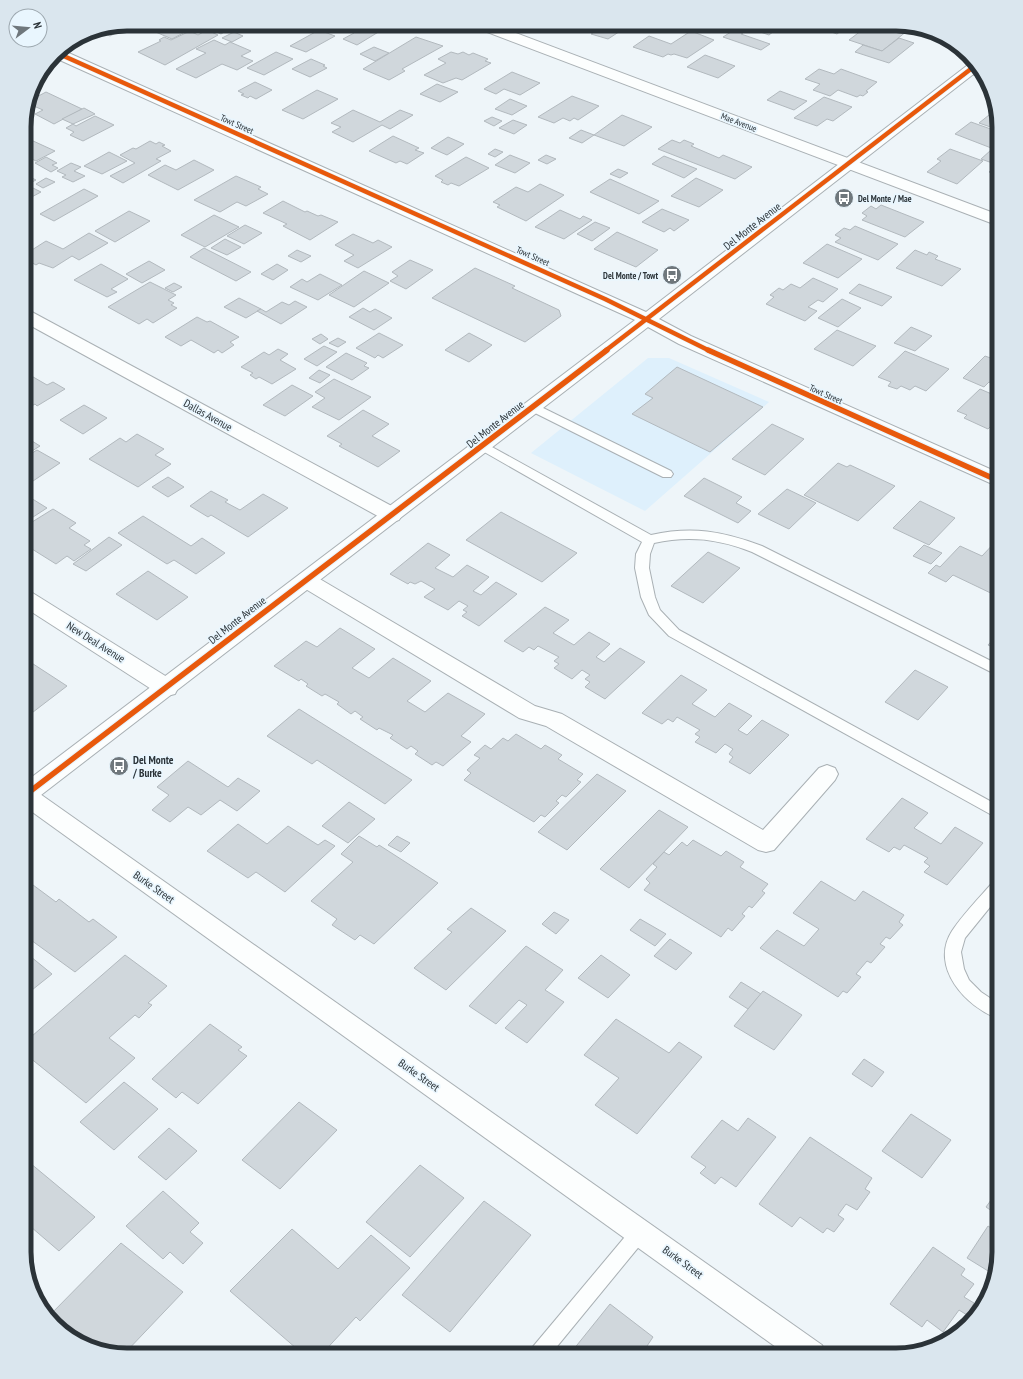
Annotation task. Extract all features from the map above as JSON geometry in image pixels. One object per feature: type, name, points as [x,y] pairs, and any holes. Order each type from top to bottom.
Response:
[{"type":"street","name":"Mae Avenue","points":[[498,31],[992,217]]},
{"type":"street","name":"Towt Street","points":[[63,56],[591,292],[712,353],[992,478]]},
{"type":"street","name":"Del Monte Avenue","points":[[31,791],[849,164],[974,71]]},
{"type":"street","name":"Dallas Avenue","points":[[31,319],[392,515]]},
{"type":"street","points":[[306,580],[527,712],[554,720],[766,843],[827,774]]},
{"type":"street","name":"New Deal Avenue","points":[[31,601],[167,688]]},
{"type":"street","name":"Burke Street","points":[[31,800],[802,1348]]},
{"type":"lane","points":[[533,407],[667,474]]},
{"type":"lane","points":[[483,446],[649,540],[663,536],[691,533],[707,534],[738,541],[757,549],[992,667]]},
{"type":"lane","points":[[649,540],[643,554],[642,568],[648,597],[654,612],[674,633],[992,809]]},
{"type":"lane","points":[[992,894],[958,935],[954,942],[953,960],[959,978],[965,987],[975,997],[992,1008]]},
{"type":"lane","points":[[544,1348],[640,1232]]},
{"type":"shaded area","points":[[648,358],[669,358],[769,402],[645,511],[531,453]]},
{"type":"building","points":[[153,31],[187,31],[172,39]]},
{"type":"building","points":[[190,31],[198,35],[205,31],[209,31],[218,35],[165,65],[138,52],[161,41],[159,40],[164,37],[171,40]]},
{"type":"building","points":[[214,31],[226,31],[221,34]]},
{"type":"building","points":[[317,31],[322,31],[335,36],[306,52],[290,46]]},
{"type":"building","points":[[348,31],[380,31],[357,45],[343,39],[354,33]]},
{"type":"building","points":[[588,31],[620,31],[608,39],[591,34],[593,33]]},
{"type":"building","points":[[691,31],[714,40],[687,58],[674,54],[668,54],[663,57],[633,47],[649,36],[671,44]]},
{"type":"building","points":[[732,31],[737,31],[743,33],[741,34],[770,44],[761,50],[723,37]]},
{"type":"building","points":[[757,31],[774,31],[769,35]]},
{"type":"building","points":[[829,31],[841,31],[837,34]]},
{"type":"building","points":[[861,31],[906,32],[882,51],[849,40]]},
{"type":"building","points":[[118,32],[110,36],[105,34]]},
{"type":"building","points":[[234,32],[243,36],[232,42],[222,38]]},
{"type":"building","points":[[416,37],[443,46],[402,69],[405,71],[389,80],[363,69]]},
{"type":"building","points":[[899,38],[914,43],[889,63],[855,52],[863,45],[882,51]]},
{"type":"building","points":[[214,40],[225,45],[230,42],[251,51],[241,56],[253,61],[237,70],[222,64],[196,78],[176,69],[206,53],[196,49]]},
{"type":"building","points":[[374,47],[389,53],[375,61],[360,54]]},
{"type":"building","points":[[276,52],[293,59],[264,75],[247,68]]},
{"type":"building","points":[[451,52],[458,54],[463,52],[469,55],[473,53],[488,59],[485,61],[491,63],[462,80],[456,78],[443,83],[424,75],[446,63],[438,59]]},
{"type":"building","points":[[705,55],[735,66],[718,78],[687,67]]},
{"type":"building","points":[[311,59],[325,65],[323,66],[327,68],[310,77],[292,69]]},
{"type":"building","points":[[819,69],[834,74],[841,69],[877,82],[866,91],[868,92],[863,96],[860,95],[857,97],[838,90],[830,96],[813,90],[820,84],[805,79]]},
{"type":"building","points":[[512,72],[540,83],[520,95],[504,89],[496,94],[484,89]]},
{"type":"building","points":[[255,82],[272,90],[256,99],[250,96],[248,98],[241,95],[244,94],[238,91]]},
{"type":"building","points":[[437,84],[458,92],[440,102],[420,94]]},
{"type":"building","points":[[317,90],[338,99],[303,119],[282,110]]},
{"type":"building","points":[[780,91],[807,101],[794,110],[767,100]]},
{"type":"building","points":[[46,92],[82,109],[54,124],[35,114],[43,110],[33,106],[35,98]]},
{"type":"building","points":[[572,96],[599,106],[578,120],[574,118],[570,121],[563,118],[554,123],[538,117]]},
{"type":"building","points":[[824,97],[852,107],[833,121],[827,119],[817,126],[794,118]]},
{"type":"building","points":[[510,99],[527,106],[512,115],[495,109]]},
{"type":"building","points":[[84,108],[95,114],[73,124],[62,119]]},
{"type":"building","points":[[353,110],[380,122],[400,110],[413,115],[390,129],[382,125],[353,142],[332,132],[341,127],[331,123]]},
{"type":"building","points":[[991,114],[992,128],[979,123]]},
{"type":"building","points":[[622,115],[652,127],[624,146],[594,135]]},
{"type":"building","points":[[95,116],[114,125],[83,141],[70,135],[74,132],[66,128],[73,124],[76,126]]},
{"type":"building","points":[[492,117],[502,121],[494,126],[484,121]]},
{"type":"building","points":[[513,120],[527,125],[514,134],[499,128]]},
{"type":"building","points":[[971,122],[992,130],[992,148],[955,134]]},
{"type":"building","points":[[581,130],[594,135],[582,143],[569,138]]},
{"type":"building","points":[[393,136],[419,148],[415,150],[424,153],[407,164],[400,161],[396,163],[369,151]]},
{"type":"building","points":[[448,137],[464,144],[447,155],[431,148]]},
{"type":"building","points":[[31,140],[55,151],[36,161],[31,158]]},
{"type":"building","points":[[672,140],[680,143],[684,140],[694,144],[691,146],[719,158],[723,155],[752,167],[735,179],[658,149]]},
{"type":"building","points":[[150,141],[156,144],[159,142],[165,145],[162,146],[171,151],[156,159],[161,161],[123,183],[110,176],[135,163],[120,155],[133,148],[136,149]]},
{"type":"building","points":[[495,149],[503,152],[495,157],[488,154]]},
{"type":"building","points":[[950,149],[983,161],[957,184],[927,172],[941,161],[937,159]]},
{"type":"building","points":[[991,150],[992,150],[992,163],[981,159]]},
{"type":"building","points":[[109,152],[127,161],[102,174],[84,166]]},
{"type":"building","points":[[510,155],[530,163],[515,173],[495,165]]},
{"type":"building","points":[[546,155],[556,159],[547,164],[538,160]]},
{"type":"building","points":[[664,156],[697,169],[684,178],[652,164]]},
{"type":"building","points":[[46,157],[57,163],[52,165],[58,168],[51,172],[35,163]]},
{"type":"building","points":[[466,157],[489,168],[459,186],[451,183],[448,185],[441,182],[443,180],[435,176]]},
{"type":"building","points":[[194,160],[214,170],[178,190],[148,175],[165,165],[176,170]]},
{"type":"building","points":[[71,163],[81,167],[74,171],[85,176],[73,182],[62,177],[66,175],[57,171]]},
{"type":"building","points":[[618,169],[628,173],[620,178],[610,174]]},
{"type":"building","points":[[236,176],[261,187],[258,189],[268,194],[246,206],[237,202],[220,212],[194,200]]},
{"type":"building","points":[[31,178],[36,180],[31,182]]},
{"type":"building","points":[[46,178],[55,182],[43,188],[36,184]]},
{"type":"building","points":[[696,178],[723,190],[699,207],[671,196]]},
{"type":"building","points":[[610,179],[659,201],[639,214],[590,192]]},
{"type":"building","points":[[540,184],[564,195],[526,221],[497,207],[500,205],[493,202],[516,187],[528,192]]},
{"type":"building","points":[[31,187],[41,192],[31,197]]},
{"type":"building","points":[[84,189],[98,196],[54,221],[40,214]]},
{"type":"building","points":[[283,201],[305,212],[307,211],[318,216],[321,215],[338,222],[310,240],[283,226],[287,224],[263,213]]},
{"type":"building","points":[[881,205],[924,222],[905,237],[862,220],[867,216],[862,213],[871,206],[876,209]]},
{"type":"building","points":[[662,209],[689,220],[674,231],[670,228],[664,232],[642,222]]},
{"type":"building","points":[[560,210],[580,219],[583,216],[592,220],[564,239],[535,227]]},
{"type":"building","points":[[129,211],[150,221],[115,242],[95,231]]},
{"type":"building","points":[[214,215],[239,227],[205,247],[181,235]]},
{"type":"building","points":[[595,222],[610,228],[592,241],[577,234]]},
{"type":"building","points":[[245,225],[262,233],[244,244],[227,236]]},
{"type":"building","points":[[855,226],[898,244],[878,260],[835,242],[841,238],[835,235],[844,228],[850,230]]},
{"type":"building","points":[[617,232],[658,250],[636,267],[594,249]]},
{"type":"building","points":[[89,233],[108,243],[79,260],[72,256],[53,268],[39,263],[36,265],[31,262],[33,260],[31,259],[31,251],[46,241],[63,249]]},
{"type":"building","points":[[353,234],[373,243],[378,240],[392,247],[358,268],[344,261],[354,255],[335,245]]},
{"type":"building","points":[[225,239],[241,247],[227,255],[211,248]]},
{"type":"building","points":[[827,244],[862,259],[838,278],[803,263]]},
{"type":"building","points":[[204,248],[251,272],[236,281],[190,257]]},
{"type":"building","points":[[297,250],[311,256],[301,262],[288,256]]},
{"type":"building","points":[[915,250],[927,255],[929,252],[938,256],[935,259],[961,269],[942,286],[896,268]]},
{"type":"building","points":[[410,260],[433,270],[406,289],[390,281],[398,276],[392,272]]},
{"type":"building","points":[[149,261],[165,270],[142,283],[126,274]]},
{"type":"building","points":[[101,264],[128,279],[111,289],[117,292],[107,297],[74,280]]},
{"type":"building","points":[[277,264],[288,270],[273,280],[261,274]]},
{"type":"building","points":[[475,268],[515,286],[512,288],[559,310],[561,316],[525,342],[432,298]]},
{"type":"building","points":[[364,271],[389,283],[354,307],[329,295]]},
{"type":"building","points":[[320,274],[342,285],[318,300],[290,287],[302,279],[307,282]]},
{"type":"building","points":[[813,278],[838,289],[823,302],[818,300],[808,307],[817,311],[805,321],[766,304],[774,297],[770,295],[779,288],[783,290],[791,284],[800,288]]},
{"type":"building","points":[[150,282],[176,295],[168,300],[174,303],[171,305],[177,308],[153,323],[147,319],[139,324],[108,307]]},
{"type":"building","points":[[174,283],[182,287],[173,292],[165,288]]},
{"type":"building","points":[[859,284],[892,297],[882,306],[849,293]]},
{"type":"building","points":[[239,298],[261,309],[246,318],[224,307]]},
{"type":"building","points":[[842,299],[861,308],[838,327],[818,318]]},
{"type":"building","points":[[295,301],[307,307],[281,324],[257,311],[261,309],[266,312],[282,302],[289,305]]},
{"type":"building","points":[[363,308],[370,312],[375,309],[392,318],[374,330],[349,317]]},
{"type":"building","points":[[197,317],[207,322],[210,321],[239,337],[230,342],[234,345],[222,353],[218,350],[214,353],[191,340],[181,346],[165,337]]},
{"type":"building","points":[[911,327],[932,336],[915,351],[894,343]]},
{"type":"building","points":[[837,330],[876,346],[853,366],[814,349]]},
{"type":"building","points":[[379,333],[403,345],[383,358],[378,355],[375,358],[356,348]]},
{"type":"building","points":[[469,333],[492,345],[469,362],[445,350]]},
{"type":"building","points":[[321,334],[328,339],[320,344],[312,339]]},
{"type":"building","points":[[338,338],[346,342],[338,347],[329,343]]},
{"type":"building","points":[[324,346],[337,352],[317,366],[304,359]]},
{"type":"building","points":[[278,349],[288,354],[280,360],[296,369],[272,384],[259,377],[256,379],[250,375],[253,373],[241,367],[264,352],[269,355]]},
{"type":"building","points":[[905,351],[949,369],[926,391],[915,386],[910,390],[901,386],[897,389],[888,386],[891,382],[878,377]]},
{"type":"building","points":[[346,353],[367,363],[364,366],[369,368],[352,380],[326,367]]},
{"type":"building","points":[[985,356],[992,358],[992,383],[989,382],[984,387],[963,378]]},
{"type":"building","points":[[677,367],[763,407],[710,452],[632,414],[653,398],[645,394]]},
{"type":"building","points":[[319,370],[330,375],[320,383],[309,378]]},
{"type":"building","points":[[31,376],[47,385],[53,382],[65,389],[37,406],[35,404],[31,406]]},
{"type":"building","points":[[334,379],[371,397],[339,420],[312,407],[325,398],[315,392]]},
{"type":"building","points":[[292,385],[313,396],[285,416],[263,405]]},
{"type":"building","points":[[980,389],[992,394],[990,399],[992,400],[992,426],[988,429],[964,418],[967,415],[957,411]]},
{"type":"building","points":[[84,405],[107,418],[83,434],[60,420]]},
{"type":"building","points":[[363,410],[389,424],[372,436],[400,451],[378,467],[339,446],[342,444],[327,436]]},
{"type":"building","points":[[772,424],[804,439],[765,475],[732,459]]},
{"type":"building","points":[[137,434],[164,449],[155,455],[171,464],[138,487],[89,459],[120,438],[126,442]]},
{"type":"building","points":[[31,440],[40,446],[31,452]]},
{"type":"building","points":[[37,450],[60,463],[31,482],[31,454]]},
{"type":"building","points":[[838,463],[847,467],[850,465],[895,486],[858,521],[804,495]]},
{"type":"building","points":[[168,477],[184,487],[168,497],[152,487]]},
{"type":"building","points":[[704,478],[742,497],[736,503],[751,511],[738,523],[684,496]]},
{"type":"building","points":[[787,489],[816,503],[789,529],[758,514]]},
{"type":"building","points":[[211,491],[228,500],[225,502],[240,510],[263,494],[288,508],[248,537],[211,515],[208,517],[190,506]]},
{"type":"building","points":[[31,498],[47,508],[31,518]]},
{"type":"building","points":[[920,501],[955,518],[929,545],[893,528]]},
{"type":"building","points":[[53,509],[76,523],[69,528],[90,541],[84,545],[91,549],[74,561],[67,556],[56,564],[31,548],[31,523]]},
{"type":"building","points":[[501,512],[577,553],[542,582],[466,540]]},
{"type":"building","points":[[143,516],[191,546],[202,538],[225,553],[196,574],[174,560],[167,564],[118,533]]},
{"type":"building","points":[[109,537],[122,545],[86,571],[73,564]]},
{"type":"building","points":[[428,543],[450,555],[435,568],[453,577],[467,565],[489,577],[473,591],[481,595],[496,582],[517,594],[479,626],[462,616],[467,612],[463,610],[468,606],[459,601],[448,610],[424,597],[435,589],[421,581],[415,584],[410,582],[408,584],[390,574]]},
{"type":"building","points":[[924,545],[942,553],[931,564],[913,556]]},
{"type":"building","points":[[992,545],[992,594],[953,575],[946,582],[928,573],[936,565],[940,567],[960,546],[982,556]]},
{"type":"building","points":[[708,552],[740,568],[703,603],[671,586]]},
{"type":"building","points":[[148,571],[188,597],[157,620],[116,594]]},
{"type":"building","points":[[545,607],[569,620],[553,633],[574,645],[589,632],[610,644],[596,657],[604,662],[620,648],[645,662],[605,699],[585,687],[590,682],[585,679],[590,675],[582,670],[572,679],[554,668],[559,664],[554,661],[559,657],[538,646],[534,650],[529,647],[523,652],[504,641]]},
{"type":"building","points":[[340,628],[375,649],[352,668],[369,678],[393,658],[431,681],[407,701],[425,712],[448,693],[485,714],[461,736],[471,742],[443,766],[436,762],[432,765],[415,754],[418,751],[411,746],[407,749],[390,738],[393,735],[379,728],[377,730],[360,719],[363,717],[355,711],[351,714],[337,704],[339,702],[325,694],[322,696],[306,686],[308,684],[301,679],[299,681],[274,666],[306,641],[317,647]]},
{"type":"building","points":[[992,641],[992,647],[988,645]]},
{"type":"building","points":[[31,663],[67,686],[31,714]]},
{"type":"building","points":[[915,670],[948,687],[918,720],[885,702]]},
{"type":"building","points":[[681,675],[707,690],[692,704],[715,717],[729,703],[752,716],[738,730],[747,735],[762,720],[789,735],[750,774],[729,762],[733,757],[729,754],[733,749],[725,744],[716,753],[695,742],[700,737],[695,734],[700,730],[677,717],[673,722],[668,719],[662,724],[642,713]]},
{"type":"building","points":[[299,709],[412,780],[385,804],[317,760],[312,764],[267,736]]},
{"type":"building","points":[[516,734],[541,749],[545,745],[562,755],[558,759],[583,774],[577,780],[581,782],[566,797],[562,795],[556,801],[559,803],[545,817],[541,815],[534,822],[464,780],[471,773],[467,770],[480,758],[474,755],[485,745],[491,749],[503,738],[508,741]]},
{"type":"building","points":[[188,761],[228,787],[238,778],[260,791],[237,811],[220,800],[201,815],[188,807],[170,822],[152,810],[169,795],[157,787]]},
{"type":"building","points":[[597,774],[626,791],[567,850],[538,832]]},
{"type":"building","points":[[902,798],[928,813],[914,828],[941,844],[955,827],[983,843],[947,885],[924,872],[930,866],[924,862],[928,858],[904,845],[900,850],[894,847],[889,852],[866,839]]},
{"type":"building","points":[[349,802],[375,819],[348,843],[322,826]]},
{"type":"building","points":[[659,810],[688,827],[629,888],[600,869]]},
{"type":"building","points":[[238,824],[267,844],[288,826],[318,845],[325,840],[335,846],[285,892],[256,872],[248,878],[207,851]]},
{"type":"building","points":[[359,836],[377,847],[379,845],[438,883],[374,944],[360,935],[355,940],[332,925],[337,919],[311,901],[353,862],[341,854]]},
{"type":"building","points":[[397,836],[410,843],[401,852],[388,845]]},
{"type":"building","points":[[693,840],[721,856],[726,851],[744,862],[740,867],[768,884],[762,891],[765,893],[752,908],[749,906],[742,914],[745,916],[732,931],[728,928],[721,937],[644,890],[650,883],[646,879],[657,867],[653,864],[664,852],[669,855],[682,842],[687,846]]},
{"type":"building","points":[[821,881],[855,901],[863,891],[904,915],[899,922],[903,925],[890,939],[886,937],[880,944],[885,947],[871,963],[867,961],[856,974],[861,977],[847,993],[843,991],[838,997],[760,948],[777,930],[804,946],[819,929],[793,913]]},
{"type":"building","points":[[31,883],[56,902],[59,899],[89,922],[93,919],[117,937],[75,972],[31,940]]},
{"type":"building","points":[[471,908],[506,931],[446,990],[414,968],[452,932],[447,929]]},
{"type":"building","points":[[554,912],[569,920],[556,934],[542,924]]},
{"type":"building","points":[[640,919],[666,934],[655,946],[630,930]]},
{"type":"building","points":[[670,939],[692,953],[676,970],[654,956]]},
{"type":"building","points":[[526,946],[563,970],[545,990],[564,1002],[527,1043],[505,1028],[527,1005],[519,1000],[496,1024],[469,1006]]},
{"type":"building","points":[[125,955],[167,986],[148,1003],[152,1005],[139,1018],[135,1015],[109,1038],[135,1058],[86,1103],[31,1059],[31,1037]]},
{"type":"building","points":[[601,955],[630,975],[608,998],[578,978]]},
{"type":"building","points":[[31,957],[52,974],[31,989]]},
{"type":"building","points":[[741,982],[761,994],[748,1009],[729,997]]},
{"type":"building","points":[[763,991],[802,1015],[774,1050],[734,1026]]},
{"type":"building","points":[[616,1019],[669,1053],[679,1042],[702,1057],[637,1134],[595,1105],[619,1078],[584,1055]]},
{"type":"building","points":[[210,1024],[242,1047],[238,1050],[247,1056],[198,1104],[182,1092],[176,1098],[152,1079]]},
{"type":"building","points":[[864,1059],[884,1072],[872,1087],[852,1074]]},
{"type":"building","points":[[124,1082],[158,1109],[114,1150],[80,1122]]},
{"type":"building","points":[[299,1102],[337,1130],[280,1189],[242,1160]]},
{"type":"building","points":[[911,1114],[951,1140],[922,1178],[882,1151]]},
{"type":"building","points":[[748,1118],[776,1137],[736,1187],[721,1177],[715,1184],[700,1173],[706,1167],[691,1157],[722,1120],[738,1131]]},
{"type":"building","points":[[169,1128],[197,1151],[166,1180],[138,1157]]},
{"type":"building","points":[[810,1137],[872,1178],[865,1189],[870,1192],[857,1210],[846,1204],[838,1215],[844,1219],[834,1232],[827,1228],[823,1233],[800,1217],[792,1227],[759,1204]]},
{"type":"building","points":[[31,1164],[95,1217],[59,1251],[31,1227]]},
{"type":"building","points":[[420,1165],[464,1198],[410,1257],[366,1222]]},
{"type":"building","points":[[163,1191],[199,1223],[190,1232],[203,1243],[183,1264],[170,1252],[163,1259],[126,1226]]},
{"type":"building","points":[[992,1199],[992,1211],[986,1207]]},
{"type":"building","points":[[484,1201],[531,1235],[450,1332],[402,1295]]},
{"type":"building","points":[[988,1226],[992,1229],[992,1252],[990,1272],[967,1258]]},
{"type":"building","points":[[292,1229],[338,1269],[371,1235],[410,1268],[360,1321],[356,1317],[327,1348],[296,1348],[230,1291]]},
{"type":"building","points":[[121,1243],[183,1292],[130,1348],[102,1345],[90,1341],[74,1332],[53,1312]]},
{"type":"building","points":[[933,1247],[965,1269],[961,1275],[974,1284],[964,1297],[974,1303],[967,1315],[959,1310],[943,1332],[927,1320],[922,1327],[890,1304]]},
{"type":"building","points":[[610,1304],[653,1337],[647,1346],[649,1348],[575,1348]]},
{"type":"cycle path","points":[[63,56],[605,299],[647,319],[685,340],[992,478]]},
{"type":"cycle path","points":[[31,791],[483,446],[972,68]]},
{"type":"place","name":"Del Monte / Mae","points":[[844,198]]},
{"type":"place","name":"Del Monte / Towt","points":[[672,275]]},
{"type":"place","name":"Del Monte / Burke","points":[[119,766]]}]
